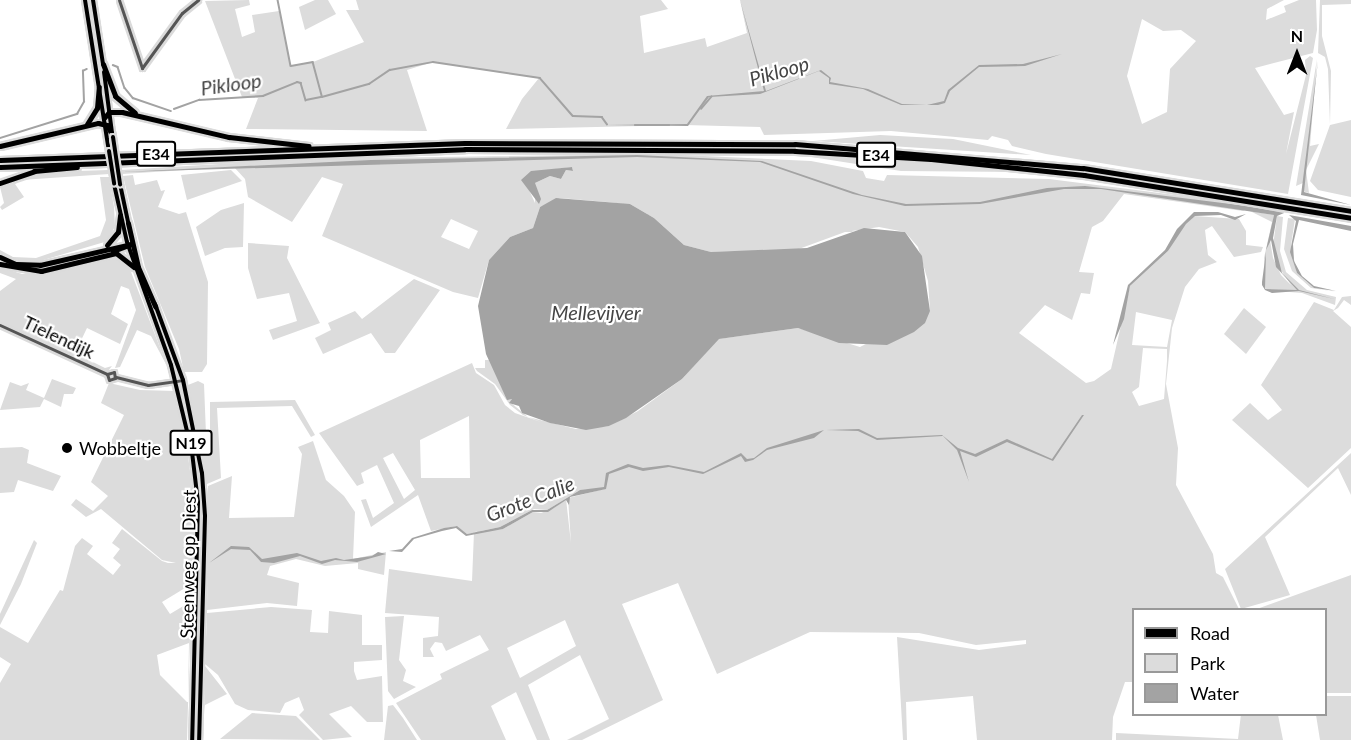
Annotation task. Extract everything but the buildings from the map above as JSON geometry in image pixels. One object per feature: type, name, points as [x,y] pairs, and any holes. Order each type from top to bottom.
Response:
[{"type":"highway","points":[[103,64],[116,96],[139,116]]},
{"type":"highway","points":[[84,126],[96,113],[99,87]]},
{"type":"highway","points":[[111,136],[105,121],[109,112],[139,116],[229,137],[312,148]]},
{"type":"highway","points":[[0,146],[105,121]]},
{"type":"highway","name":"E34","points":[[0,160],[312,148],[624,141],[851,147],[1083,168],[1351,211]]},
{"type":"highway","name":"E34","points":[[0,167],[465,149],[795,151],[1073,173],[1351,218]]},
{"type":"highway","points":[[0,183],[26,173],[96,163]]},
{"type":"highway","points":[[104,251],[118,232],[120,215]]},
{"type":"highway","points":[[128,224],[128,244],[155,306]]},
{"type":"highway","points":[[0,264],[41,271],[128,244]]},
{"type":"highway","points":[[0,258],[34,265],[104,251],[121,255],[134,267]]},
{"type":"main road","points":[[85,0],[105,121]]},
{"type":"main road","name":"N19","points":[[93,0],[117,184]]},
{"type":"main road","name":"Steenweg op Diest","points":[[117,184],[120,215],[134,267],[176,382],[197,487],[192,740]]},
{"type":"main road","name":"Steenweg op Diest","points":[[117,184],[155,306],[183,380],[204,492],[199,740]]},
{"type":"main road","points":[[196,612],[202,612]]},
{"type":"street","points":[[119,0],[139,60],[143,65],[176,21],[198,0]]},
{"type":"street","name":"Tielendijk","points":[[0,325],[107,374],[110,380],[116,377],[148,385],[183,380]]},
{"type":"street","name":"Tielendijk","points":[[107,374],[114,372],[116,377]]},
{"type":"green space","points":[[249,0],[250,5],[235,9],[242,37],[255,32],[252,15],[279,11],[291,66],[313,62],[364,42],[346,10],[359,10],[356,0],[661,0],[668,9],[640,16],[644,53],[705,38],[707,47],[747,33],[740,0],[1284,0],[1267,9],[1266,20],[1286,12],[1284,6],[1299,0],[1316,0],[1317,30],[1313,53],[1255,68],[1284,115],[1294,112],[1286,154],[1306,75],[1305,60],[1310,56],[1313,58],[1288,194],[1046,154],[1012,146],[1008,140],[992,136],[988,140],[891,131],[764,135],[760,127],[685,125],[506,129],[522,99],[539,78],[433,62],[407,70],[427,131],[246,129],[258,98],[242,97],[205,1]],"holes":[[[1142,19],[1163,31],[1181,30],[1196,41],[1170,69],[1167,112],[1142,124],[1127,76]]]},
{"type":"green space","points":[[315,0],[328,0],[336,14],[305,30],[299,7]]},
{"type":"green space","points":[[1320,0],[1351,0],[1351,4],[1322,5],[1322,36],[1331,71],[1330,125],[1328,69],[1325,57],[1318,53]]},
{"type":"green space","points":[[1317,59],[1310,146],[1319,144],[1306,170],[1309,193],[1302,191],[1303,183],[1296,186]]},
{"type":"green space","points":[[1351,120],[1351,197],[1318,190],[1310,181],[1330,125]]},
{"type":"green space","points":[[880,135],[953,139],[1031,155],[813,141]]},
{"type":"green space","points":[[660,154],[811,161],[863,171],[866,178],[884,181],[887,175],[1049,179],[1285,209],[1284,213],[1249,207],[1243,211],[1124,194],[1103,221],[1092,227],[1079,272],[1094,273],[1090,294],[1081,293],[1072,320],[1045,305],[1019,333],[1086,383],[1094,381],[1111,369],[1130,286],[1168,251],[1178,231],[1194,216],[1239,219],[1246,231],[1246,245],[1263,247],[1261,252],[1234,257],[1212,226],[1205,230],[1208,255],[1217,262],[1199,269],[1185,287],[1172,328],[1166,384],[1178,448],[1176,485],[1213,554],[1216,573],[1223,577],[1238,608],[1132,608],[1132,682],[1125,682],[1113,717],[1112,740],[977,740],[973,696],[906,702],[907,740],[903,740],[897,637],[979,650],[1026,644],[1026,640],[976,645],[919,633],[810,632],[717,674],[678,583],[622,604],[663,700],[582,740],[567,740],[609,719],[580,655],[528,685],[550,740],[537,740],[516,692],[491,706],[506,740],[421,740],[396,703],[442,679],[440,674],[489,650],[480,635],[446,651],[442,643],[435,642],[430,649],[434,657],[423,657],[423,638],[438,636],[439,617],[385,613],[389,569],[472,581],[474,533],[467,534],[456,526],[431,531],[418,495],[371,527],[361,500],[366,499],[373,518],[394,503],[377,465],[361,473],[364,483],[357,486],[319,433],[472,363],[476,373],[494,385],[505,405],[515,413],[541,422],[528,417],[576,429],[609,426],[638,411],[682,379],[718,339],[798,328],[860,347],[930,311],[928,281],[918,247],[905,232],[879,227],[845,232],[796,250],[711,252],[684,245],[654,218],[630,204],[560,198],[540,207],[533,228],[510,237],[489,260],[478,298],[453,292],[322,236],[343,184],[322,177],[292,222],[248,197],[245,179],[234,167],[122,174],[122,170],[302,159]],"holes":[[[572,167],[573,171],[566,170],[561,179],[550,176],[535,183],[535,203],[526,183],[540,171]],[[451,219],[478,231],[469,249],[441,237]],[[1136,312],[1172,320],[1167,347],[1132,345]],[[1143,348],[1167,349],[1164,399],[1139,406],[1132,392],[1139,387]],[[469,416],[470,478],[421,478],[420,440]],[[393,453],[415,490],[404,499],[383,458]],[[604,489],[568,498],[571,543],[566,499],[554,508],[541,513],[533,512],[503,529],[479,532],[500,527],[534,509],[547,510],[580,490]],[[565,620],[576,646],[520,678],[507,648]]]},
{"type":"green space","points":[[805,156],[928,163],[1023,172],[901,171]]},
{"type":"green space","points":[[108,170],[109,174],[21,180],[15,184],[24,197],[2,210],[0,207],[4,203],[0,187],[13,179],[45,172]]},
{"type":"green space","points":[[231,170],[242,181],[187,200],[181,175]]},
{"type":"green space","points":[[133,175],[135,185],[157,180],[161,191],[165,190],[158,207],[179,214],[186,212],[208,282],[207,364],[202,372],[184,372],[179,349],[145,267],[123,176]]},
{"type":"green space","points":[[100,177],[109,177],[114,207],[115,226],[108,241],[40,261],[21,262],[0,255],[0,250],[13,257],[36,258],[100,236],[106,220]]},
{"type":"green space","points":[[244,203],[243,247],[225,248],[205,256],[196,227],[221,210]]},
{"type":"green space","points":[[1250,211],[1274,215],[1270,240],[1273,258],[1281,275],[1291,285],[1278,266],[1273,246],[1277,216],[1283,217],[1280,251],[1286,272],[1307,290],[1336,297],[1335,305],[1302,293],[1265,290],[1264,258],[1272,222]]},
{"type":"green space","points":[[1288,218],[1295,219],[1291,245],[1297,273],[1314,288],[1338,292],[1311,288],[1292,271],[1284,249]]},
{"type":"green space","points":[[248,243],[289,246],[287,258],[320,323],[273,340],[269,330],[297,321],[289,293],[257,299],[248,268]]},
{"type":"green space","points":[[116,256],[128,264],[167,366],[151,336],[137,330],[120,367],[115,368],[136,310],[129,289],[121,286],[111,314],[128,324],[120,344],[87,328],[75,353],[105,368],[112,366],[108,371],[0,323],[0,291],[16,279],[0,273],[0,267],[22,274],[44,273]]},
{"type":"green space","points":[[414,279],[440,290],[395,353],[385,353],[371,333],[323,354],[315,338],[331,330],[328,323],[355,311],[362,319]]},
{"type":"green space","points":[[1351,296],[1351,305],[1344,300],[1338,308],[1333,311],[1351,327],[1351,448],[1308,488],[1232,420],[1250,403],[1268,420],[1282,410],[1261,385],[1314,302],[1334,310],[1342,297]]},
{"type":"green space","points":[[1244,308],[1266,327],[1246,354],[1224,334]]},
{"type":"green space","points":[[485,360],[489,360],[512,400],[510,402],[528,417],[510,405],[495,384],[477,371],[475,368],[485,368]]},
{"type":"green space","points":[[52,379],[76,388],[73,394],[64,394],[61,407],[44,399],[40,407],[0,410],[10,382],[21,386],[29,383],[26,390],[44,398]]},
{"type":"green space","points":[[198,381],[204,384],[206,434],[210,433],[210,402],[295,400],[315,435],[311,437],[292,406],[217,408],[221,478],[207,484],[188,385]]},
{"type":"green space","points":[[109,383],[140,390],[175,391],[184,426],[194,501],[187,740],[0,740],[0,683],[11,664],[0,657],[0,627],[28,643],[60,590],[63,591],[75,546],[82,538],[93,546],[87,554],[113,575],[121,565],[113,558],[120,549],[112,543],[122,529],[162,561],[176,563],[162,560],[101,509],[86,517],[71,505],[76,499],[93,511],[108,496],[91,482],[124,415],[101,403]],"holes":[[[190,585],[190,602],[170,614],[162,602]],[[189,643],[188,702],[187,702],[160,675],[157,655]]]},
{"type":"green space","points":[[313,441],[326,480],[344,496],[355,512],[353,559],[386,552],[384,575],[358,569],[358,563],[325,566],[296,559],[270,566],[267,575],[299,583],[297,606],[267,603],[207,610],[208,486],[232,476],[229,518],[294,517],[302,454],[298,447]]},
{"type":"green space","points":[[22,447],[29,450],[27,463],[61,476],[53,491],[18,480],[14,492],[0,493],[0,448]]},
{"type":"green space","points":[[1351,453],[1351,495],[1338,468],[1265,537],[1290,595],[1241,608],[1225,569]]},
{"type":"green space","points":[[34,540],[37,543],[21,584],[0,625],[0,614]]},
{"type":"green space","points":[[1351,575],[1351,693],[1327,693],[1327,608],[1260,608]]},
{"type":"green space","points":[[271,607],[312,610],[310,632],[328,633],[329,611],[362,615],[362,645],[382,645],[382,660],[354,662],[354,671],[357,680],[382,676],[383,722],[367,722],[351,706],[329,714],[352,737],[323,740],[299,715],[304,710],[299,697],[285,703],[280,713],[248,710],[235,704],[218,675],[205,664],[207,613]]},
{"type":"green space","points":[[404,616],[399,660],[406,670],[403,681],[416,687],[394,699],[388,691],[385,617]]},
{"type":"green space","points":[[205,666],[227,694],[205,705],[204,715]]},
{"type":"green space","points":[[1327,696],[1351,696],[1351,740],[1320,740],[1316,716],[1327,716]]},
{"type":"green space","points":[[393,705],[417,740],[384,740],[388,706]]},
{"type":"green space","points":[[252,713],[296,716],[320,740],[220,739]]},
{"type":"green space","points":[[1241,716],[1278,716],[1283,740],[1116,740],[1116,733],[1238,739]]},
{"type":"water","points":[[740,0],[766,91],[821,70],[831,78],[830,82],[868,89],[902,104],[927,105],[901,105],[863,89],[829,84],[829,78],[819,71],[760,94],[709,97],[688,126],[605,125],[687,124],[707,96],[764,91]]},
{"type":"water","points":[[1062,54],[1025,66],[979,67],[950,91],[945,103],[927,105],[944,101],[948,90],[979,65],[1023,64]]},
{"type":"water","points":[[1318,60],[1304,192],[1351,205],[1301,195]]},
{"type":"water","points":[[637,155],[762,161],[862,195],[906,204],[980,202],[1047,188],[1085,186],[1247,206],[1284,213],[1277,216],[1273,238],[1282,273],[1299,290],[1334,299],[1299,291],[1272,293],[1265,290],[1262,282],[1266,252],[1265,289],[1297,290],[1276,267],[1271,240],[1266,250],[1274,215],[1101,189],[1064,189],[980,204],[905,206],[853,194],[760,162],[637,157],[122,172],[371,160]]},
{"type":"water","points":[[572,167],[573,171],[566,170],[561,179],[550,176],[535,183],[541,199],[539,204],[521,180],[531,171]]},
{"type":"water","name":"Mellevijver","points":[[556,198],[630,204],[654,218],[684,245],[711,252],[807,248],[864,228],[905,232],[922,256],[930,311],[925,323],[914,332],[887,345],[839,343],[798,328],[719,339],[682,379],[626,418],[609,426],[586,430],[550,423],[522,413],[519,406],[509,403],[512,399],[507,400],[486,354],[478,306],[489,260],[510,237],[533,228],[540,207]]},
{"type":"water","points":[[1194,212],[1218,212],[1235,217],[1246,214],[1235,220],[1221,215],[1195,216],[1186,224],[1168,251],[1130,286],[1124,319],[1113,345],[1128,285],[1165,250],[1177,229]]},
{"type":"water","points":[[1289,215],[1351,226],[1351,231],[1299,220],[1293,244],[1294,261],[1302,276],[1314,286],[1336,291],[1314,288],[1297,273],[1290,252],[1296,221]]},
{"type":"water","points":[[1084,415],[1053,461],[1007,442],[976,457],[960,451],[969,482],[957,450],[943,436],[877,440],[858,431],[826,430],[859,429],[877,438],[942,435],[958,448],[975,454],[1007,439],[1052,459]]},
{"type":"water","points":[[824,430],[814,438],[767,450],[753,460],[745,462],[741,456],[703,474],[669,467],[643,471],[629,467],[609,474],[606,489],[570,497],[569,505],[566,500],[548,512],[533,512],[503,529],[466,536],[456,528],[414,539],[402,552],[389,551],[402,549],[412,538],[444,528],[457,526],[467,534],[500,527],[532,510],[547,510],[580,490],[604,487],[606,473],[628,464],[643,468],[668,465],[704,472],[741,453],[747,459],[754,458],[767,448]]},
{"type":"water","points":[[231,546],[249,547],[262,559],[297,553],[321,561],[372,556],[378,552],[386,554],[357,562],[335,560],[322,564],[300,556],[274,563],[261,562],[250,550],[231,549],[209,563]]},
{"type":"waterway","points":[[278,0],[291,66],[313,62],[322,96]]},
{"type":"waterway","name":"Pikloop","points":[[174,109],[199,100],[263,96],[297,82],[301,83],[306,100],[369,84],[390,70],[433,62],[540,78],[573,116],[602,117],[607,124]]},
{"type":"waterway","name":"Pikloop","points":[[113,65],[118,67],[125,88],[133,98],[171,111]]},
{"type":"waterway","name":"Pikloop","points":[[0,138],[77,114],[84,102],[83,71],[87,69]]},
{"type":"waterway","name":"Pikloop","points":[[701,109],[711,97]]},
{"type":"waterway","name":"Pikloop","points":[[635,125],[669,125]]},
{"type":"place","name":"Wobbeltje","points":[[67,448]]},
{"type":"water label","name":"Grote Calie","points":[[530,499]]}]
